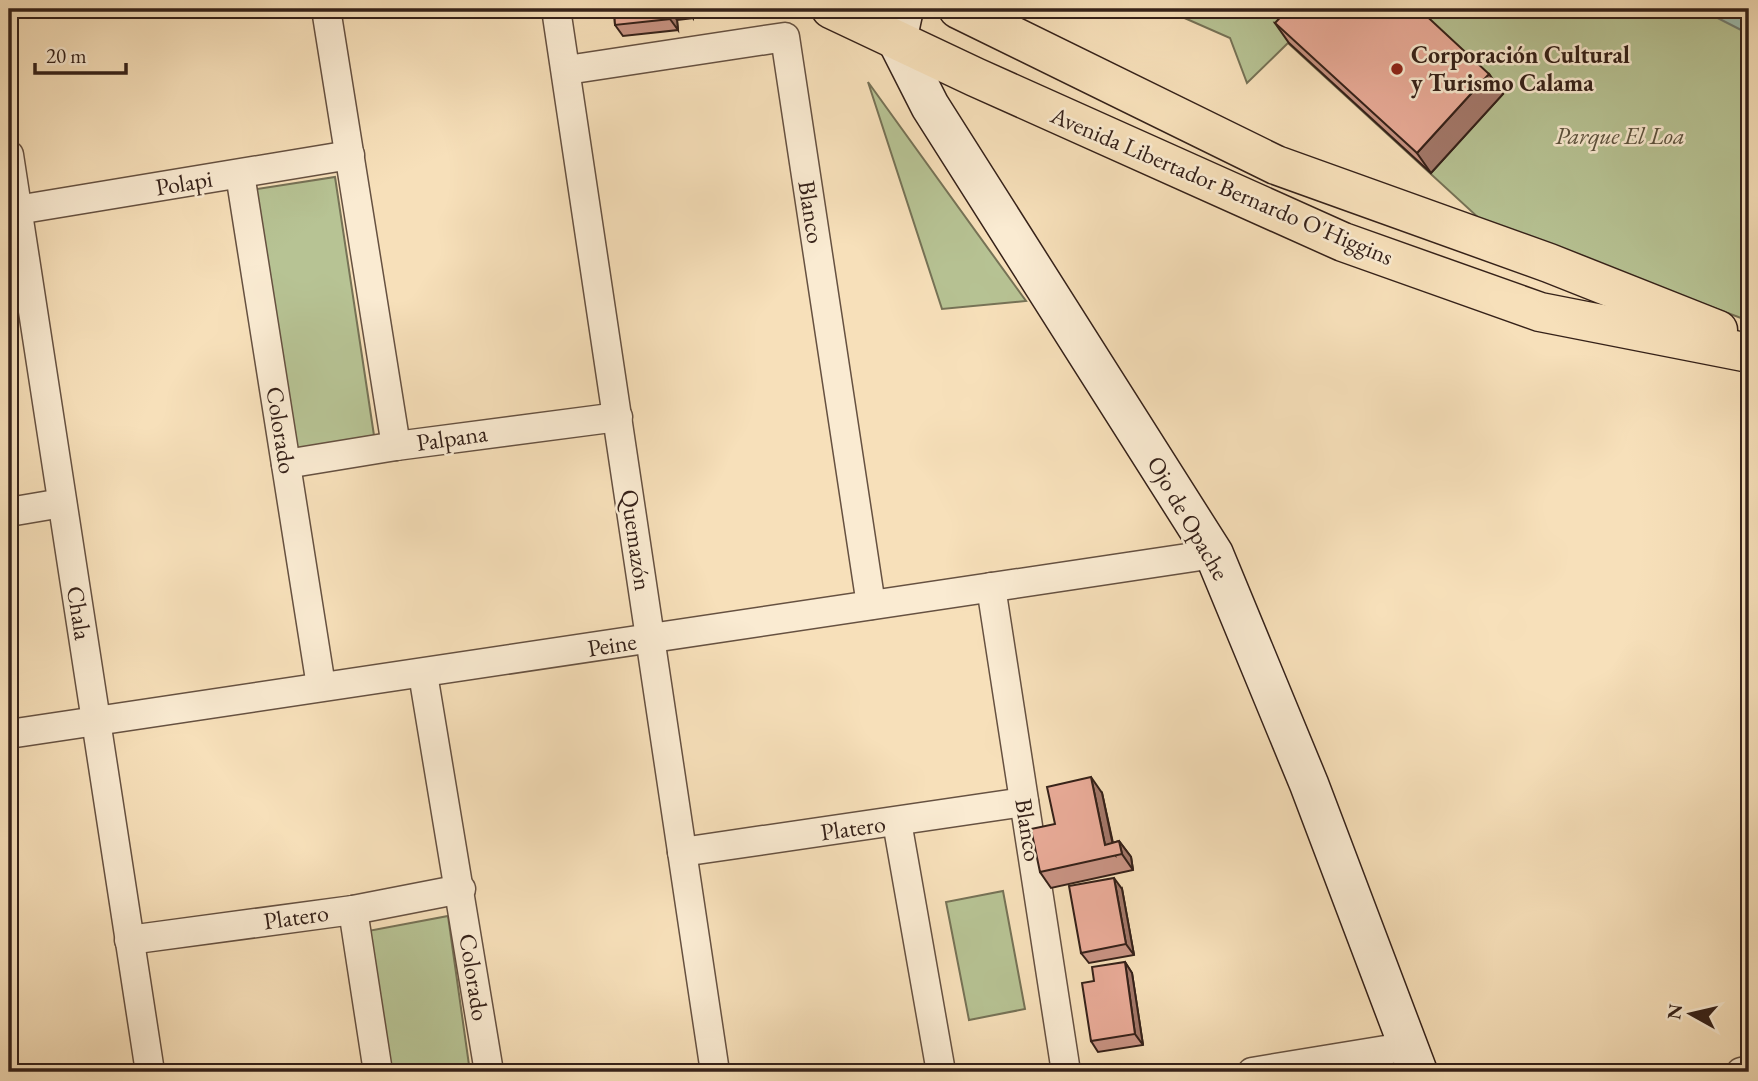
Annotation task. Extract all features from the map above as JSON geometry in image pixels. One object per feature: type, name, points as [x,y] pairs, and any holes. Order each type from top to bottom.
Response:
[{"type":"main road","name":"Avenida Libertador Bernardo O'Higgins","points":[[831,9],[901,25],[1342,242],[1540,312],[1749,353]]},
{"type":"main road","name":"Avenida Libertador Bernardo O'Higgins","points":[[958,9],[1276,165],[1549,263],[1749,342]]},
{"type":"main road","name":"Ojo de Opache","points":[[901,25],[930,106],[1214,554],[1309,783],[1414,1059]]},
{"type":"street","points":[[327,9],[396,446]]},
{"type":"street","name":"Quemazón","points":[[556,9],[715,1072]]},
{"type":"street","name":"Blanco","points":[[567,70],[785,37],[871,605]]},
{"type":"street","name":"Chala","points":[[9,155],[150,1072]]},
{"type":"street","name":"Polapi","points":[[17,210],[350,155]]},
{"type":"street","name":"Colorado","points":[[240,174],[321,686]]},
{"type":"street","name":"Palpana","points":[[286,464],[618,416]]},
{"type":"street","points":[[9,512],[62,503]]},
{"type":"street","name":"Peine","points":[[9,734],[1214,554]]},
{"type":"street","name":"Blanco","points":[[990,587],[1066,1072]]},
{"type":"street","name":"Colorado","points":[[423,674],[461,889],[489,1072]]},
{"type":"street","name":"Platero","points":[[682,852],[1024,803]]},
{"type":"street","points":[[897,822],[941,1072]]},
{"type":"street","name":"Platero","points":[[130,940],[353,910],[461,889]]},
{"type":"street","points":[[353,910],[377,1072]]},
{"type":"street","points":[[1252,1072],[1414,1059]]},
{"type":"street","points":[[1741,1072],[1749,1070]]},
{"type":"green space","name":"Parque El Loa","points":[[1164,9],[1749,9],[1749,321],[1482,221],[1288,43],[1247,83],[1230,38]]},
{"type":"green space","points":[[868,82],[1026,301],[942,309]]},
{"type":"green space","points":[[335,177],[375,442],[290,454],[251,190]]},
{"type":"green space","points":[[1003,891],[1025,1009],[969,1020],[946,902]]},
{"type":"green space","points":[[448,916],[470,1072],[388,1072],[368,931]]},
{"type":"shaded area","points":[[1700,9],[1740,9],[1749,15],[1749,34]]},
{"type":"building","points":[[614,9],[669,9],[670,19],[615,25]]},
{"type":"building","name":"Corporación Cultural y Turismo Calama","points":[[1288,9],[1419,9],[1489,74],[1417,153],[1275,23]]},
{"type":"building","points":[[1091,777],[1105,845],[1119,841],[1122,854],[1040,872],[1031,829],[1055,824],[1047,787]]},
{"type":"building","points":[[1114,878],[1126,944],[1081,953],[1069,886]]},
{"type":"building","points":[[1125,962],[1135,1034],[1091,1041],[1082,983],[1094,981],[1092,967]]},
{"type":"place","name":"Corporación Cultural y Turismo Calama","points":[[1397,69]]}]
